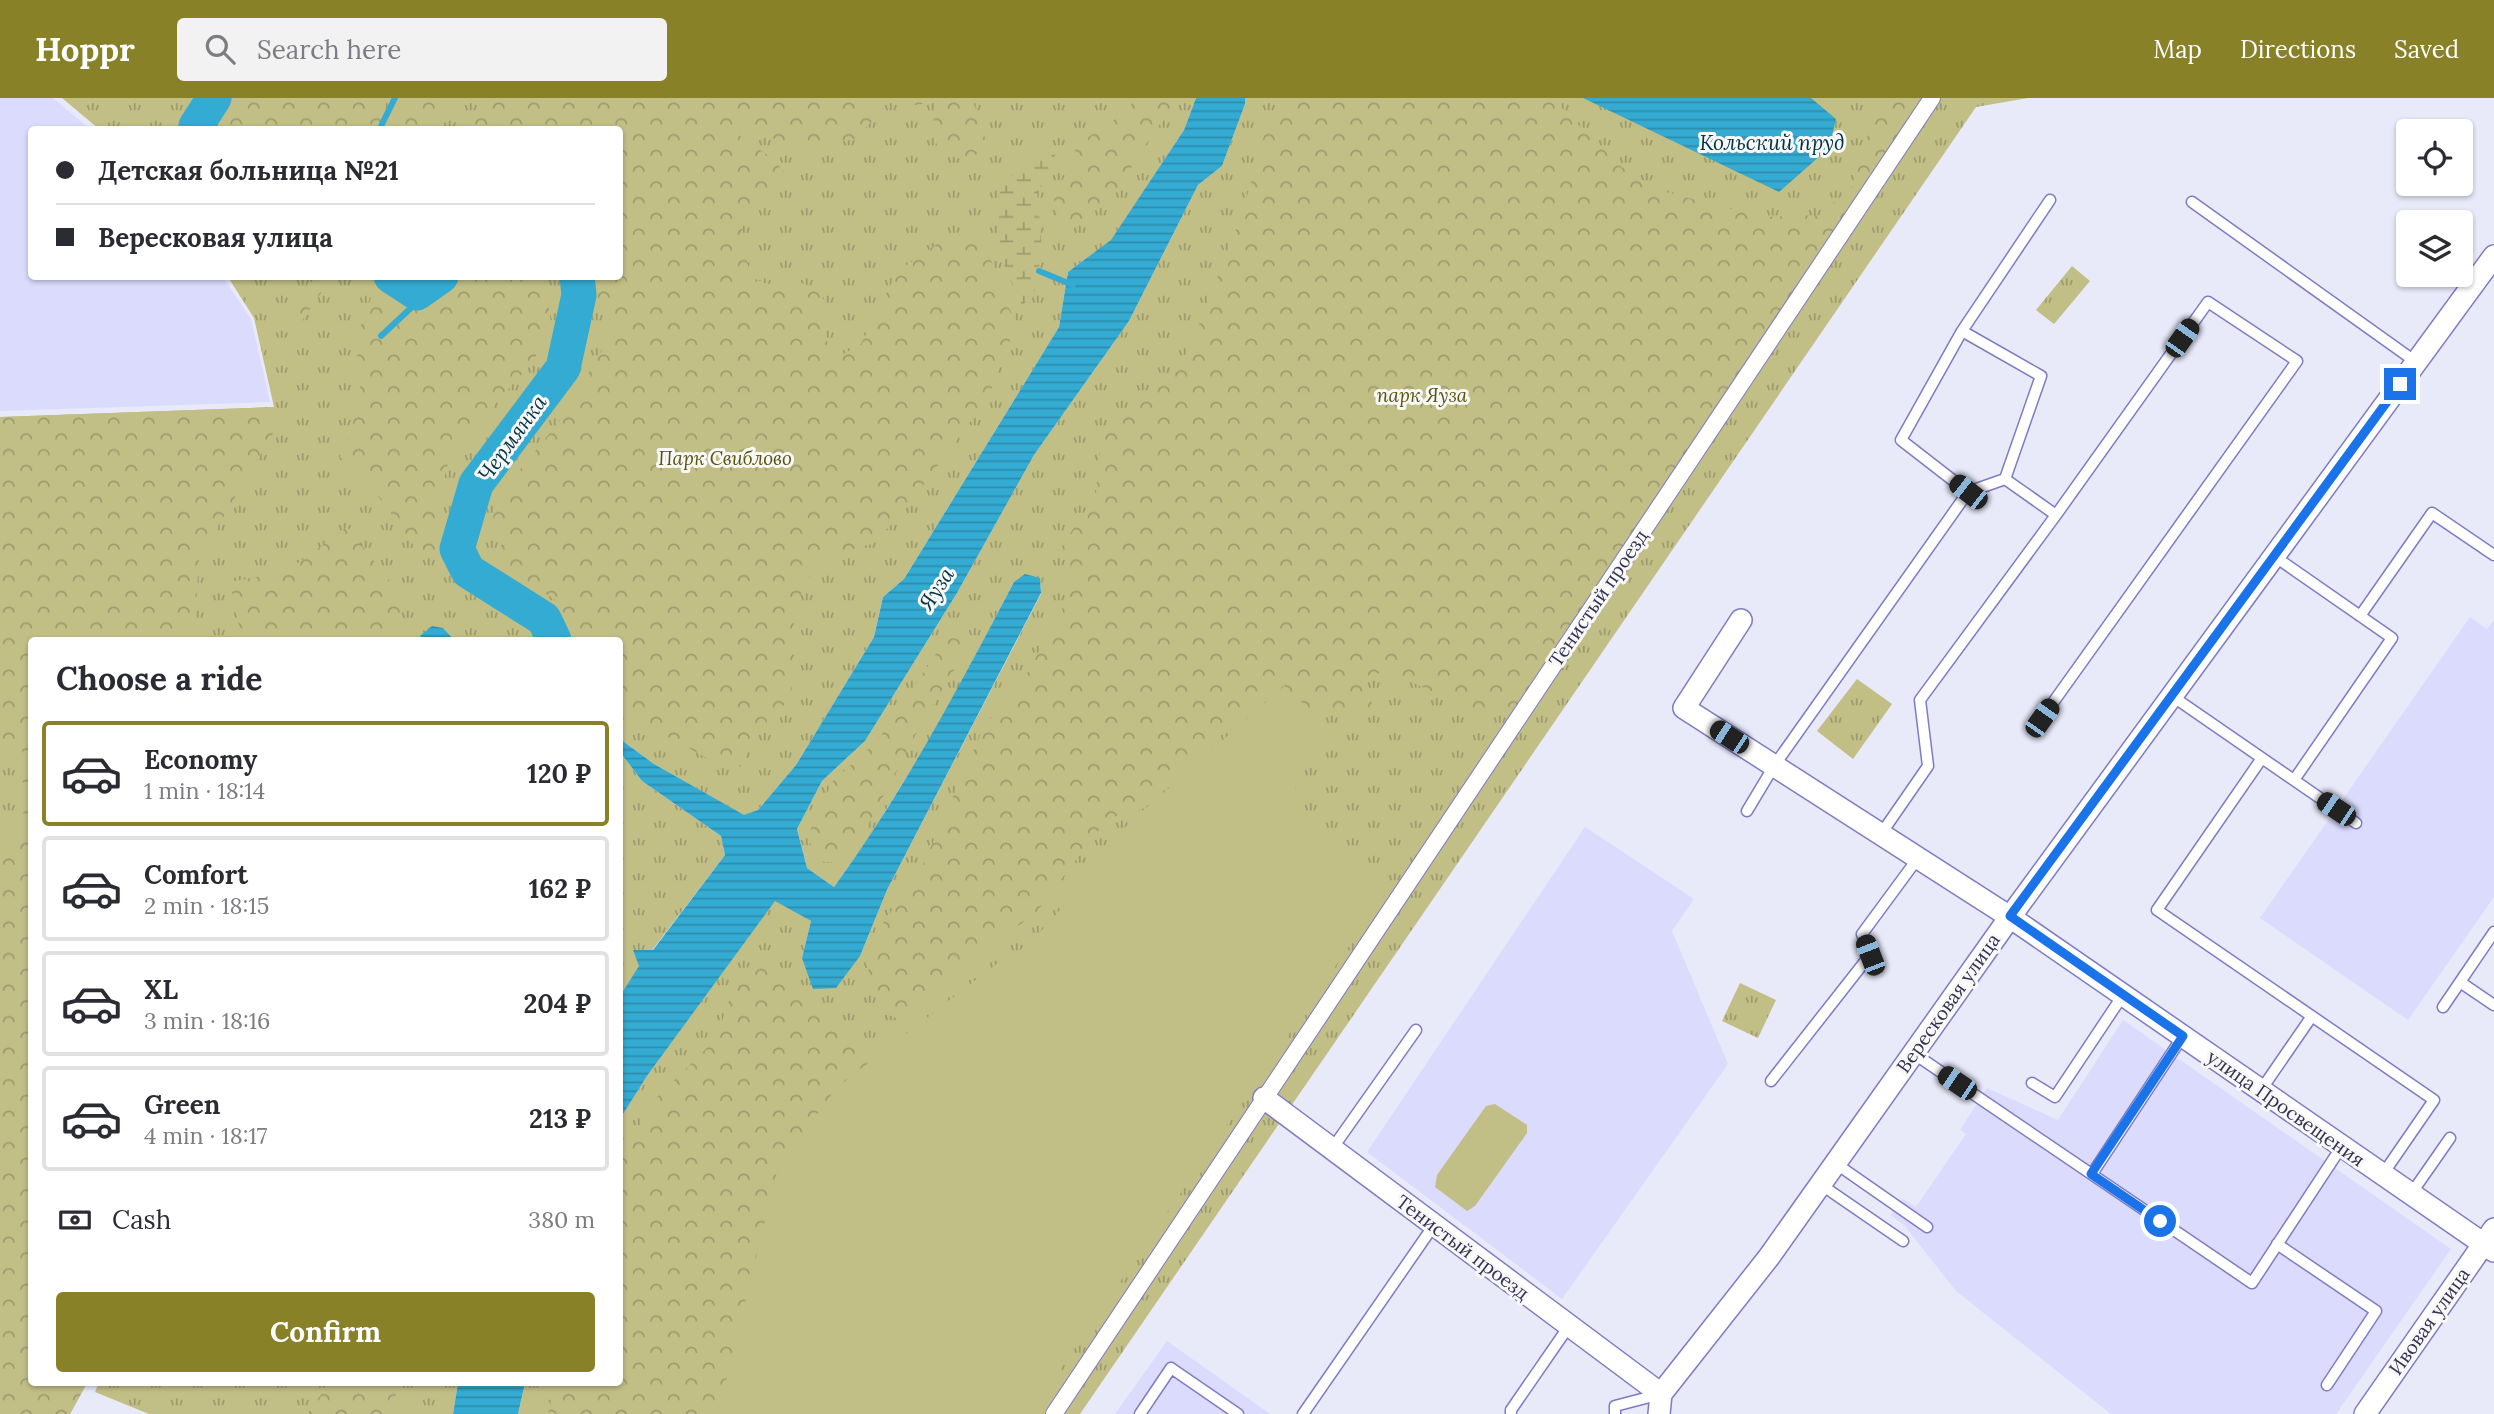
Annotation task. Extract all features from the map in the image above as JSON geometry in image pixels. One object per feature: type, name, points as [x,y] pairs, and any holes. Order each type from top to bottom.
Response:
[{"type":"street","name":"Тенистый проезд","points":[[1054,1414],[1932,98]]},
{"type":"street","name":"Вересковая улица","points":[[1660,1404],[1769,1257],[2010,916],[2494,256]]},
{"type":"street","name":"улица Просвещения","points":[[1741,620],[1684,708],[2010,916],[2411,1194],[2490,1241]]},
{"type":"street","name":"Тенистый проезд","points":[[1264,1098],[1434,1225],[1475,1261],[1529,1301],[1570,1326],[1660,1404]]},
{"type":"street","name":"Ивовая улица","points":[[2365,1414],[2490,1241]]},
{"type":"lane","points":[[1968,492],[1901,440],[1962,331],[2050,200]]},
{"type":"lane","points":[[2192,202],[2416,362]]},
{"type":"lane","points":[[1881,834],[1928,765],[1920,700],[2208,302],[2297,361],[2042,718]]},
{"type":"lane","points":[[1962,331],[2041,376],[2005,479]]},
{"type":"lane","points":[[1746,811],[1774,766],[1968,492],[2005,479]]},
{"type":"lane","points":[[2005,479],[2056,515]]},
{"type":"lane","points":[[2360,616],[2432,513],[2494,555]]},
{"type":"lane","points":[[2274,556],[2392,638],[2294,780]]},
{"type":"lane","points":[[2172,696],[2356,822]]},
{"type":"lane","points":[[2262,758],[2157,910],[2434,1100],[2383,1174]]},
{"type":"lane","points":[[1772,1081],[1870,955],[1862,934],[1918,858]]},
{"type":"lane","points":[[2443,1007],[2494,932]]},
{"type":"lane","points":[[2460,982],[2494,1006]]},
{"type":"lane","points":[[2032,1083],[2055,1097],[2123,995]]},
{"type":"lane","points":[[2261,1090],[2312,1016]]},
{"type":"lane","points":[[1332,1149],[1416,1030]]},
{"type":"lane","points":[[2091,1174],[2183,1036]]},
{"type":"lane","points":[[1913,1053],[2252,1283],[2342,1146]]},
{"type":"lane","points":[[2411,1194],[2450,1138]]},
{"type":"lane","points":[[1835,1163],[1927,1227]]},
{"type":"lane","points":[[1820,1184],[1903,1241]]},
{"type":"lane","points":[[1303,1414],[1434,1225]]},
{"type":"lane","points":[[2277,1244],[2376,1311],[2327,1385]]},
{"type":"lane","points":[[1511,1414],[1511,1410],[1570,1326]]},
{"type":"lane","points":[[1140,1414],[1171,1368],[1238,1414]]},
{"type":"lane","points":[[1615,1414],[1615,1406],[1660,1404]]},
{"type":"shaded area","points":[[0,98],[53,98],[86,126],[28,126],[28,280],[225,280],[251,319],[270,402],[0,411]]},
{"type":"shaded area","points":[[2470,617],[2487,629],[2494,620],[2494,897],[2408,1020],[2260,918]]},
{"type":"shaded area","points":[[1585,827],[1694,899],[1672,931],[1728,1064],[1562,1299],[1367,1152]]},
{"type":"shaded area","points":[[2123,1020],[2451,1249],[2336,1414],[2111,1414],[1956,1291],[1904,1225],[1890,1215],[1903,1199],[1916,1207],[1966,1134],[1960,1130],[1987,1088],[2058,1120]]},
{"type":"shaded area","points":[[1167,1341],[1270,1414],[1115,1414]]},
{"type":"green space","name":"Парк Свиблово","points":[[62,98],[1196,98],[1184,130],[1111,241],[1068,272],[1059,327],[904,579],[883,597],[874,637],[796,765],[758,810],[744,816],[654,764],[623,741],[623,637],[28,637],[28,1386],[85,1386],[70,1414],[0,1414],[0,417],[274,407],[254,318],[230,280],[623,280],[623,126],[95,126]]},
{"type":"green space","points":[[228,98],[387,98],[378,126],[226,126],[219,113]]},
{"type":"green space","points":[[416,98],[452,98],[433,126],[397,126]]},
{"type":"green space","points":[[489,98],[875,98],[878,107],[876,117],[855,139],[807,149],[747,130],[739,135],[773,159],[786,174],[777,192],[745,219],[740,238],[752,277],[768,284],[802,284],[813,288],[825,301],[822,322],[827,342],[844,354],[861,344],[897,272],[947,237],[967,233],[984,245],[993,265],[996,286],[1017,322],[988,398],[901,515],[872,544],[833,554],[804,582],[794,622],[794,682],[787,702],[758,731],[740,767],[720,765],[634,719],[623,706],[623,637],[574,637],[559,602],[507,570],[496,554],[506,537],[493,521],[495,501],[560,420],[611,335],[608,316],[596,301],[593,280],[623,280],[623,126],[465,126]]},
{"type":"green space","points":[[899,98],[972,98],[985,138],[984,148],[968,161],[946,153],[935,141],[935,102],[916,105]]},
{"type":"green space","points":[[1133,98],[1174,98],[1174,104],[1132,164],[1130,175],[1087,219],[1068,222],[1059,218],[1054,200],[1078,144],[1130,109]]},
{"type":"green space","name":"парк Яуза","points":[[1245,98],[2028,98],[1976,107],[1080,1414],[518,1414],[524,1386],[623,1386],[623,1114],[647,1076],[775,900],[811,921],[802,958],[860,956],[887,890],[1041,594],[1040,578],[1014,582],[939,725],[866,842],[834,887],[807,868],[797,829],[822,781],[865,741],[957,593],[1034,455],[1129,321],[1198,185],[1222,166]]},
{"type":"green space","points":[[1280,98],[1552,98],[1620,166],[1654,189],[1763,217],[1822,215],[1827,207],[1850,192],[1875,112],[1870,98],[1915,98],[1876,178],[1525,698],[1499,712],[1473,710],[1387,671],[1360,678],[1373,705],[1366,710],[1222,726],[1216,745],[1252,760],[1216,794],[1175,780],[1145,808],[1107,819],[1035,914],[962,965],[903,1021],[889,1015],[869,976],[867,956],[875,935],[923,865],[984,726],[1024,679],[1075,585],[1062,546],[1096,494],[1101,433],[1164,383],[1190,348],[1242,214],[1265,132]]},
{"type":"green space","points":[[1055,152],[1054,174],[1037,190],[1042,251],[1034,296],[1022,305],[1002,260],[998,224],[999,194],[1017,167],[1034,154]]},
{"type":"green space","points":[[2072,266],[2090,281],[2054,324],[2036,310]]},
{"type":"green space","points":[[310,280],[330,280],[296,329],[298,306]]},
{"type":"green space","points":[[465,280],[545,280],[551,324],[534,360],[450,456],[435,513],[440,550],[420,554],[383,502],[340,457],[361,401],[356,339],[372,295],[407,307],[427,304]]},
{"type":"green space","points":[[274,407],[278,425],[199,558],[194,637],[28,637],[28,1386],[85,1386],[70,1414],[0,1414],[0,837],[24,836],[22,746],[0,746],[0,417]]},
{"type":"green space","points":[[347,527],[396,589],[404,629],[403,637],[241,637],[230,582],[287,571]]},
{"type":"green space","points":[[948,636],[963,641],[954,670],[910,744],[858,845],[844,858],[834,862],[815,858],[809,839],[811,828],[832,782],[878,740]]},
{"type":"green space","points":[[1857,679],[1892,704],[1853,759],[1817,731]]},
{"type":"green space","points":[[1284,686],[1325,724],[1296,784],[1293,816],[1390,886],[1030,1414],[718,1414],[777,1171],[836,1088],[999,962],[1028,945],[1054,917],[1128,824]]},
{"type":"green space","points":[[623,756],[642,781],[721,836],[725,855],[623,992]]},
{"type":"green space","points":[[769,959],[839,1035],[873,1048],[881,1067],[731,1414],[548,1414],[554,1386],[623,1386],[623,1155],[654,1100],[716,1039],[736,980],[750,965]]},
{"type":"green space","points":[[1740,983],[1776,1000],[1758,1038],[1722,1021]]},
{"type":"green space","points":[[1495,1104],[1527,1125],[1527,1133],[1475,1206],[1467,1211],[1435,1187],[1437,1175],[1486,1106]]},
{"type":"green space","points":[[97,1386],[458,1386],[453,1414],[149,1414],[95,1392]]},
{"type":"green space","points":[[327,1386],[397,1386],[392,1414],[307,1414]]},
{"type":"water","name":"Яуза","points":[[1196,98],[1245,98],[1222,166],[1198,185],[1129,321],[1034,455],[957,593],[865,741],[822,781],[797,829],[807,868],[834,887],[907,776],[1014,582],[1025,574],[1040,578],[1041,593],[887,890],[860,956],[836,988],[813,989],[802,958],[811,921],[775,901],[647,1076],[623,1114],[623,991],[639,966],[633,950],[653,950],[725,855],[721,836],[642,781],[623,756],[623,741],[654,764],[744,815],[758,810],[796,765],[874,637],[883,597],[904,579],[1059,327],[1068,272],[1111,240],[1184,130]]},
{"type":"water","name":"Кольский пруд","points":[[1583,98],[1811,98],[1836,119],[1829,148],[1779,192]]},
{"type":"water","points":[[432,626],[443,628],[451,637],[421,637]]},
{"type":"water","points":[[458,1386],[524,1386],[518,1414],[453,1414]]},
{"type":"waterway","name":"Чермянка","points":[[196,126],[214,98]]},
{"type":"waterway","points":[[381,126],[395,98]]},
{"type":"waterway","points":[[1039,271],[1073,285]]},
{"type":"waterway","name":"Чермянка","points":[[397,280],[417,293],[435,280]]},
{"type":"waterway","name":"Чермянка","points":[[553,637],[544,619],[468,571],[457,549],[476,484],[563,368],[579,295],[577,280]]},
{"type":"waterway","points":[[381,336],[413,306],[417,293]]},
{"type":"route","points":[[2160,1221],[2091,1174],[2183,1036],[2010,916],[2400,384]]}]
